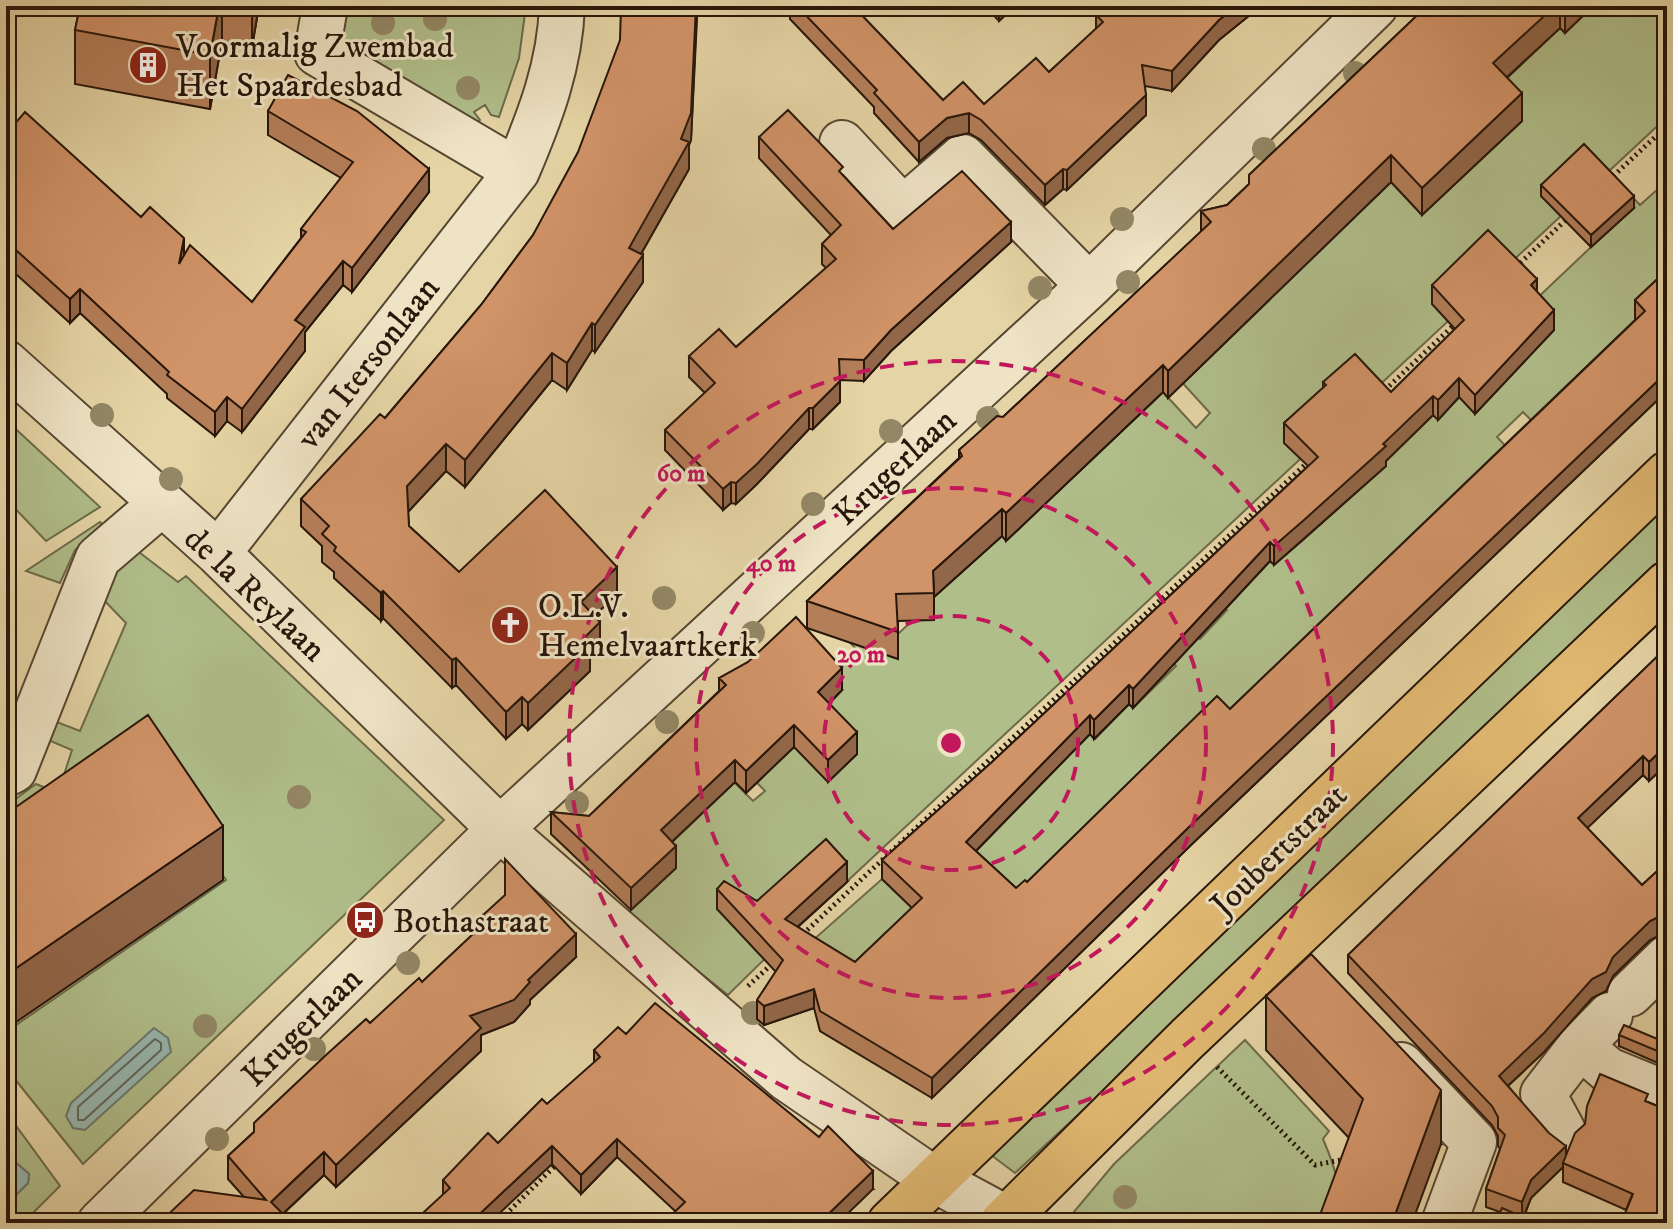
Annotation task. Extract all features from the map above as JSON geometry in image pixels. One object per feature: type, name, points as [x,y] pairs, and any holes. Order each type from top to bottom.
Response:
[{"type":"main road","name":"Joubertstraat","points":[[890,1223],[1667,474]]},
{"type":"main road","points":[[1008,1221],[1188,1038],[1667,584]]},
{"type":"street","points":[[325,6],[317,53],[517,171]]},
{"type":"street","name":"van Itersonlaan","points":[[218,553],[517,171],[539,119],[556,64],[562,6]]},
{"type":"street","name":"Krugerlaan","points":[[100,1223],[500,829],[1089,286],[1375,6]]},
{"type":"street","points":[[842,143],[903,209],[963,157],[1089,286]]},
{"type":"street","name":"de la Reylaan","points":[[6,363],[218,553],[500,829]]},
{"type":"street","points":[[6,774],[14,770],[98,558],[161,504]]},
{"type":"street","points":[[500,829],[786,1078],[935,1180],[1008,1221]]},
{"type":"street","points":[[1286,945],[1317,978]]},
{"type":"street","points":[[1563,1131],[1543,1094],[1580,1046],[1667,958]]},
{"type":"street","points":[[1369,1032],[1474,1142],[1448,1213]]},
{"type":"street","points":[[1580,1046],[1608,1070],[1667,1094]]},
{"type":"path","points":[[1597,191],[1667,126]]},
{"type":"path","points":[[1504,278],[1574,213]]},
{"type":"path","points":[[1377,397],[1458,321]]},
{"type":"path","points":[[796,941],[1319,452]]},
{"type":"path","points":[[715,1017],[785,952]]},
{"type":"path","points":[[1188,1038],[1315,1165],[1347,1159]]},
{"type":"path","points":[[497,1223],[563,1157]]},
{"type":"green space","points":[[346,6],[526,6],[519,58],[499,117],[491,115],[485,105],[474,112],[480,120],[474,127],[339,44]]},
{"type":"green space","points":[[1589,6],[1667,6],[1667,69],[1661,75],[1667,81],[1667,117],[812,914],[791,891],[793,931],[728,995],[626,914],[676,868],[661,852],[734,782],[753,801],[765,791],[746,771],[857,650],[823,613],[884,647],[929,605],[918,593],[945,584],[955,577],[971,562],[995,529],[1006,540],[1163,392],[1196,428],[1210,413],[1178,378],[1389,180],[1422,215],[1492,89],[1560,28],[1566,32]]},
{"type":"green space","points":[[1622,186],[1640,205],[1659,188],[1667,194],[1667,291],[1645,330],[1541,430],[1523,412],[1497,437],[1514,455],[974,1057],[803,949],[882,879],[913,909],[960,856],[1090,734],[1095,739],[1129,704],[1133,708],[1176,666],[1147,637],[1174,611],[1200,639],[1227,610],[1200,584],[1360,437],[1409,438],[1433,415],[1439,419],[1465,391],[1531,304],[1630,210]]},
{"type":"green space","points":[[6,420],[100,507],[46,541],[6,499]]},
{"type":"green space","points":[[1667,493],[1667,559],[1236,969],[1015,1173],[983,1149]]},
{"type":"green space","points":[[100,522],[102,524],[75,550],[60,583],[26,571]]},
{"type":"green space","points":[[135,549],[178,582],[186,576],[444,820],[83,1164],[14,1078],[6,1032],[226,880],[149,768],[6,867],[6,806],[36,784],[58,793],[72,750],[41,737],[49,719],[80,731],[126,623],[99,595],[107,576]]},
{"type":"green space","points":[[1245,1040],[1329,1131],[1323,1139],[1335,1170],[1338,1191],[1333,1223],[1090,1223],[1073,1213],[1114,1164]]},
{"type":"green space","points":[[6,1112],[60,1186],[23,1223],[6,1223],[6,1205],[28,1183],[29,1174],[14,1161],[6,1163]]},
{"type":"water","points":[[154,1028],[168,1038],[171,1052],[85,1130],[73,1128],[66,1116],[71,1103]]},
{"type":"water","points":[[14,1161],[29,1174],[28,1183],[6,1205],[6,1163]]},
{"type":"building","points":[[80,6],[219,6],[210,55],[75,30]]},
{"type":"building","points":[[621,6],[696,6],[691,113],[681,139],[689,142],[629,248],[643,255],[595,325],[592,323],[567,363],[552,353],[465,460],[446,444],[407,486],[409,526],[459,572],[545,490],[617,567],[581,602],[600,622],[585,637],[590,644],[528,703],[522,697],[506,712],[456,658],[452,660],[383,591],[381,593],[334,551],[336,547],[322,534],[329,526],[301,499],[380,414],[385,418],[481,305],[533,235],[578,152],[620,40]]},
{"type":"building","points":[[797,6],[853,6],[943,100],[963,82],[984,104],[1036,58],[1049,72],[1103,22],[1096,15],[1105,6],[1237,6],[1219,20],[1172,71],[1142,65],[1146,95],[1067,170],[1063,169],[1045,185],[981,120],[969,113],[947,118],[919,142],[874,93],[877,90]]},
{"type":"building","points":[[1427,6],[1555,6],[1493,63],[1522,93],[1422,188],[1391,155],[1168,371],[1163,365],[1006,513],[1002,509],[933,571],[934,593],[896,594],[898,632],[807,601],[962,456],[959,450],[997,416],[1003,417],[1211,222],[1201,211],[1227,205],[1249,184],[1249,175]]},
{"type":"building","points":[[288,75],[357,111],[429,169],[352,268],[343,261],[295,320],[305,327],[242,409],[227,397],[215,412],[167,375],[169,372],[80,289],[70,299],[6,241],[6,134],[25,112],[141,217],[150,207],[184,238],[179,264],[190,245],[252,302],[306,232],[301,229],[353,162],[268,111]]},
{"type":"building","points":[[788,110],[843,167],[839,171],[893,229],[962,171],[1011,222],[891,330],[864,360],[839,359],[840,381],[813,408],[809,408],[757,464],[736,483],[731,482],[723,489],[665,430],[715,383],[689,356],[719,329],[736,347],[836,259],[822,244],[841,225],[759,137]]},
{"type":"building","points":[[1584,144],[1634,196],[1591,235],[1541,185]]},
{"type":"building","points":[[1488,230],[1537,279],[1531,285],[1554,310],[1475,395],[1459,378],[1438,400],[1433,396],[1383,444],[1386,446],[1304,520],[1274,546],[1270,542],[1133,689],[1129,685],[1094,720],[1090,715],[966,842],[1016,888],[1025,880],[1027,882],[1217,696],[1230,709],[1645,311],[1635,300],[1667,270],[1667,372],[1191,825],[932,1078],[820,1011],[814,989],[764,1006],[757,1000],[783,960],[717,889],[724,881],[757,901],[826,839],[847,862],[785,919],[855,962],[922,898],[882,860],[992,762],[1318,457],[1284,423],[1326,385],[1323,382],[1355,354],[1391,392],[1464,320],[1432,285]]},
{"type":"building","points":[[796,617],[842,668],[818,692],[857,732],[828,760],[794,725],[746,771],[735,760],[661,830],[676,846],[631,888],[551,812],[589,816],[726,685],[719,678],[748,662]]},
{"type":"building","points":[[1667,647],[1667,745],[1649,762],[1643,756],[1578,818],[1642,885],[1667,862],[1667,915],[1650,921],[1613,957],[1606,972],[1592,979],[1544,1033],[1499,1076],[1549,1133],[1566,1146],[1531,1180],[1522,1202],[1486,1189],[1505,1135],[1498,1128],[1498,1117],[1492,1106],[1348,955]]},
{"type":"building","points":[[148,715],[223,826],[6,975],[6,814]]},
{"type":"building","points":[[505,859],[576,934],[528,980],[530,982],[514,1000],[470,1016],[481,1028],[336,1165],[324,1152],[295,1179],[271,1202],[285,1216],[278,1223],[159,1223],[194,1190],[266,1200],[228,1156],[254,1132],[254,1123],[326,1055],[366,1019],[370,1023],[419,978],[422,982],[488,920],[483,915],[505,895]]},
{"type":"building","points":[[1311,954],[1441,1090],[1392,1223],[1317,1223],[1363,1099],[1266,996]]},
{"type":"building","points":[[655,1003],[819,1137],[828,1126],[873,1171],[819,1223],[663,1223],[685,1202],[617,1139],[581,1175],[552,1146],[470,1223],[412,1223],[450,1188],[443,1180],[488,1133],[498,1143],[542,1099],[547,1104],[600,1057],[594,1050],[618,1027],[626,1034]]},
{"type":"building","points":[[1624,1025],[1667,1043],[1667,1055],[1619,1035]]},
{"type":"building","points":[[1600,1074],[1648,1094],[1645,1101],[1667,1110],[1667,1223],[1621,1223],[1633,1194],[1563,1163],[1575,1133],[1585,1124],[1587,1106]]},
{"type":"building","points":[[1502,1208],[1537,1223],[1495,1223]]},
{"type":"place","name":"Voormalig Zwembad Het Spaardesbad","points":[[148,65]]},
{"type":"place","name":"O.L.V. Hemelvaartkerk","points":[[510,625]]},
{"type":"place","name":"Bothastraat","points":[[365,920]]}]
